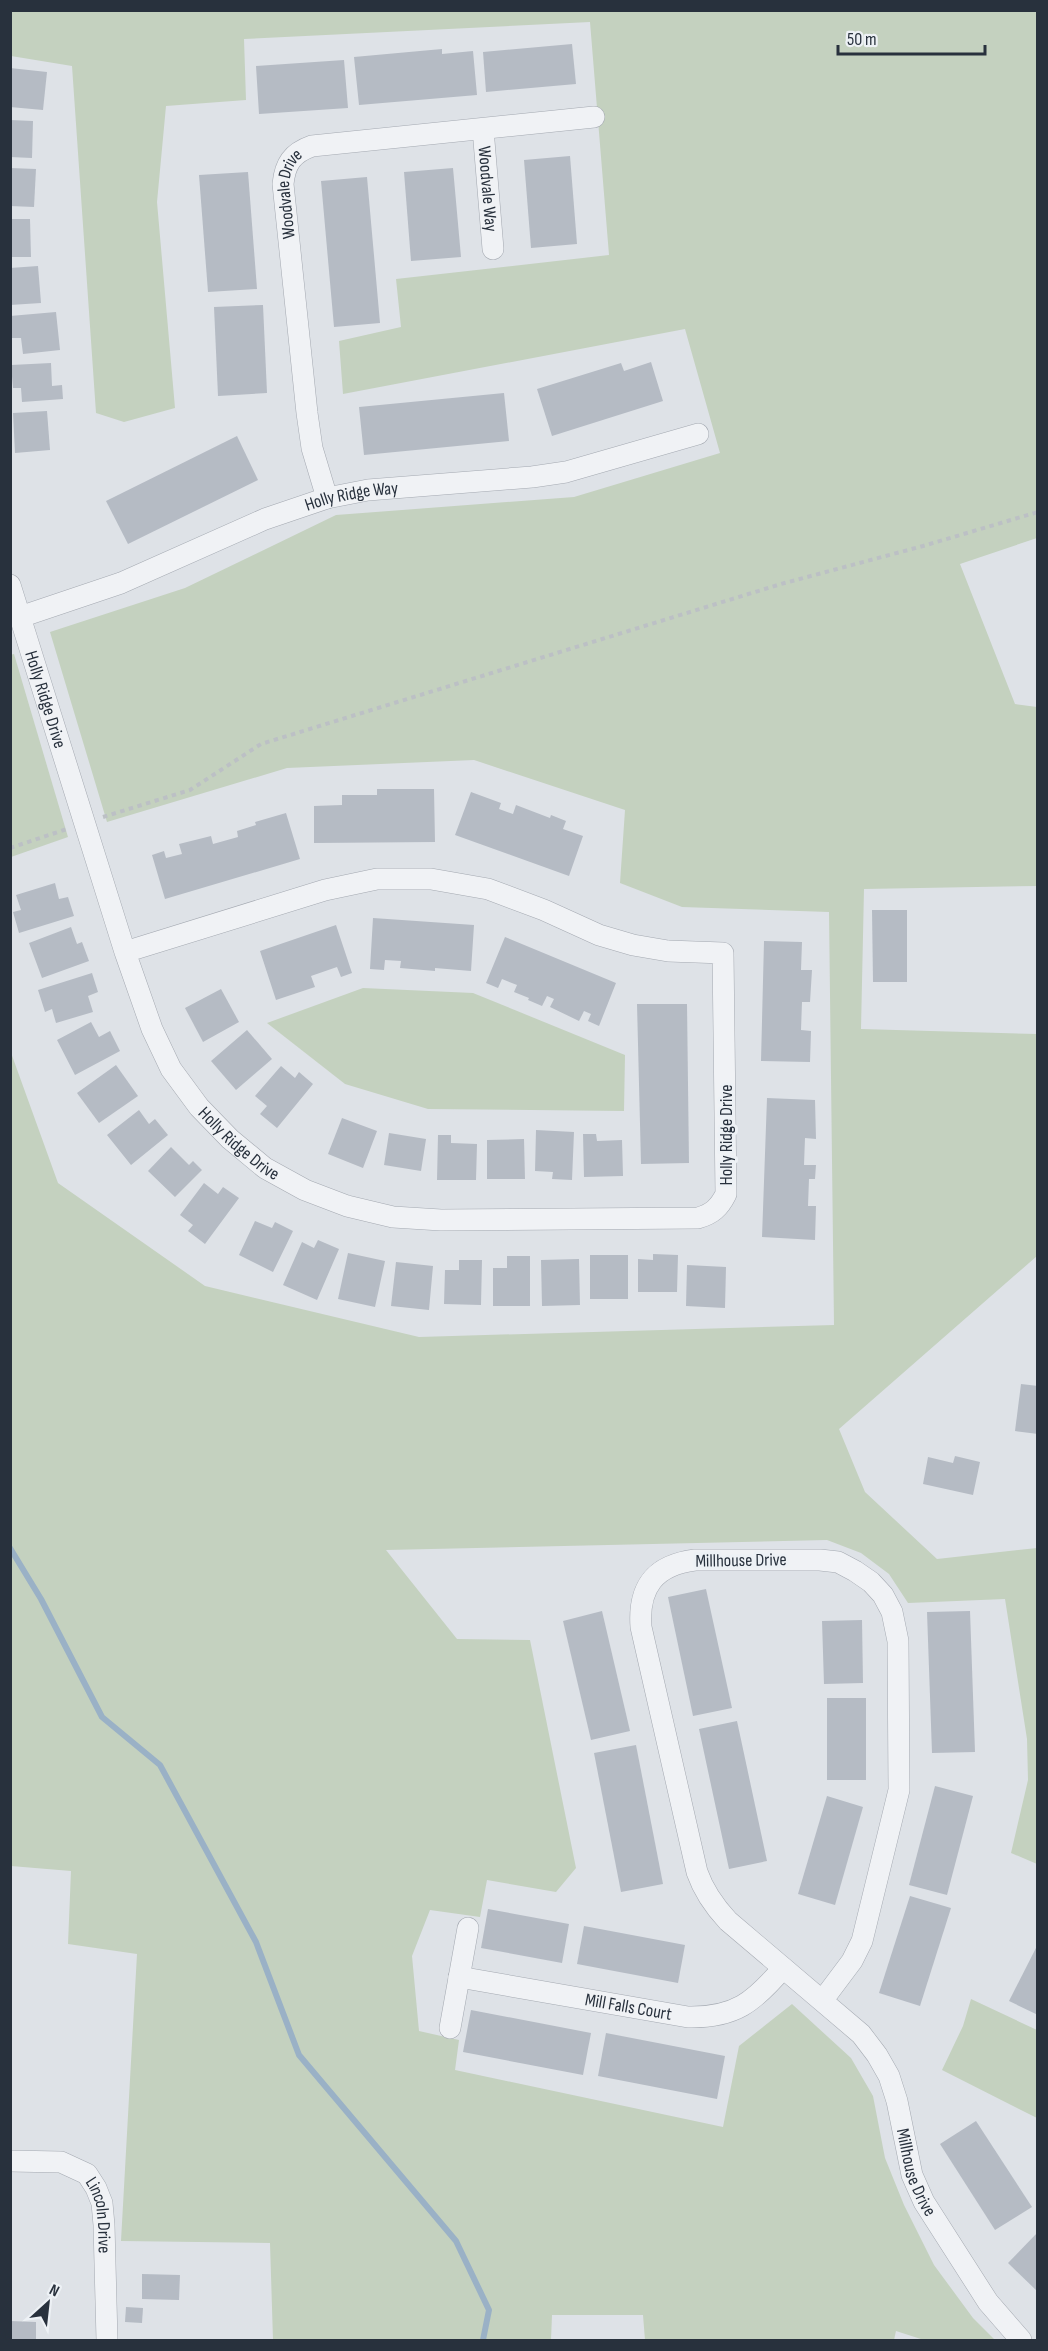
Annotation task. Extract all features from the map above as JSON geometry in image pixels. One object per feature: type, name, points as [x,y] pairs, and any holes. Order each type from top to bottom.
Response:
[{"type":"street","name":"Woodvale Drive","points":[[327,498],[312,448],[307,413],[283,184],[285,170],[291,159],[299,150],[312,146],[594,117]]},
{"type":"street","name":"Woodvale Way","points":[[483,129],[493,249]]},
{"type":"street","name":"Holly Ridge Way","points":[[20,617],[121,583],[264,519],[327,498],[368,490],[532,477],[566,472],[698,434]]},
{"type":"street","name":"Holly Ridge Drive","points":[[10,585],[125,952],[152,1029],[171,1069],[199,1107],[265,1168],[305,1190],[347,1206],[393,1217],[441,1220],[698,1218],[709,1215],[720,1206],[726,1194],[723,953],[668,951],[633,945],[599,935],[544,910],[488,889],[431,879],[377,879],[325,890],[125,952]]},
{"type":"street","name":"Millhouse Drive","points":[[822,2001],[852,1961],[862,1941],[899,1790],[898,1641],[892,1612],[883,1596],[871,1582],[855,1570],[838,1562],[820,1560],[680,1562],[665,1568],[652,1579],[643,1593],[639,1609],[641,1627],[697,1872],[703,1889],[728,1921],[783,1968],[822,2001],[861,2034],[877,2055],[889,2076],[897,2101],[912,2175],[924,2202],[988,2302],[1021,2340]]},
{"type":"street","points":[[450,2028],[468,1928]]},
{"type":"street","name":"Mill Falls Court","points":[[459,1977],[688,2017],[705,2017],[720,2015],[748,2004],[783,1968]]},
{"type":"street","name":"Lincoln Drive","points":[[10,2161],[61,2162],[87,2174],[96,2188],[102,2203],[104,2225],[107,2340]]},
{"type":"path","points":[[10,848],[190,790],[261,744],[781,585],[1038,512]]},
{"type":"green space","points":[[11,11],[1037,11],[1037,538],[960,564],[1015,704],[1037,707],[1037,886],[864,889],[861,1029],[1037,1034],[1037,1256],[839,1429],[865,1492],[937,1559],[1037,1548],[1037,1864],[1011,1853],[1028,1780],[1027,1739],[1005,1599],[908,1603],[889,1574],[861,1553],[827,1540],[386,1550],[457,1639],[530,1640],[576,1868],[556,1892],[487,1880],[480,1917],[430,1910],[412,1956],[419,2031],[459,2040],[455,2070],[723,2127],[739,2046],[792,2004],[851,2058],[873,2096],[885,2158],[904,2205],[934,2265],[973,2318],[995,2340],[924,2340],[896,2331],[894,2340],[645,2340],[643,2315],[552,2315],[551,2340],[273,2340],[270,2243],[121,2241],[137,1954],[68,1944],[71,1871],[11,1866],[10,1050],[58,1183],[205,1286],[419,1337],[834,1325],[829,912],[682,907],[620,883],[625,810],[474,760],[287,768],[107,822],[50,632],[185,588],[336,515],[574,497],[720,453],[685,329],[343,394],[339,341],[401,327],[396,279],[609,255],[590,22],[244,39],[246,100],[166,106],[157,202],[175,408],[124,422],[96,413],[72,66],[11,56]]},
{"type":"green space","points":[[14,654],[68,837],[11,857],[10,655]]},
{"type":"green space","points":[[363,988],[473,993],[625,1055],[624,1111],[428,1109],[345,1084],[267,1023]]},
{"type":"green space","points":[[971,1999],[1037,2030],[1037,2118],[942,2070],[963,2026]]},
{"type":"building","points":[[572,44],[576,84],[486,92],[483,52]]},
{"type":"building","points":[[442,49],[442,54],[473,51],[477,95],[359,105],[354,57]]},
{"type":"building","points":[[344,60],[348,108],[259,114],[256,66]]},
{"type":"building","points":[[10,68],[47,72],[43,110],[10,107]]},
{"type":"building","points":[[10,120],[33,121],[32,158],[10,157]]},
{"type":"building","points":[[570,156],[577,244],[531,248],[524,160]]},
{"type":"building","points":[[10,168],[36,169],[34,207],[10,206]]},
{"type":"building","points":[[453,168],[461,257],[411,261],[404,172]]},
{"type":"building","points":[[248,172],[257,289],[208,292],[199,175]]},
{"type":"building","points":[[367,177],[380,323],[334,327],[321,181]]},
{"type":"building","points":[[10,219],[30,219],[31,257],[10,257]]},
{"type":"building","points":[[38,266],[41,303],[10,305],[10,268]]},
{"type":"building","points":[[263,305],[267,393],[218,396],[214,307]]},
{"type":"building","points":[[56,312],[60,350],[23,354],[21,338],[10,338],[10,316]]},
{"type":"building","points":[[651,362],[663,401],[552,436],[537,389],[621,363],[624,371]]},
{"type":"building","points":[[51,363],[52,386],[62,385],[63,399],[22,402],[21,388],[13,388],[11,365]]},
{"type":"building","points":[[504,393],[509,441],[364,455],[359,407]]},
{"type":"building","points":[[47,411],[50,450],[15,453],[13,413]]},
{"type":"building","points":[[237,436],[258,480],[128,544],[106,501]]},
{"type":"building","points":[[377,789],[434,789],[435,842],[314,843],[314,806],[342,805],[342,795],[377,795]]},
{"type":"building","points":[[471,792],[501,803],[499,809],[513,814],[516,805],[550,818],[551,815],[566,821],[563,829],[583,836],[569,876],[455,835]]},
{"type":"building","points":[[286,813],[300,859],[165,899],[152,855],[164,851],[166,858],[182,854],[179,844],[211,836],[213,844],[238,837],[237,831],[256,825],[255,822]]},
{"type":"building","points":[[55,883],[59,899],[68,897],[74,916],[19,933],[13,912],[21,910],[16,895]]},
{"type":"building","points":[[872,910],[907,910],[907,982],[873,982]]},
{"type":"building","points":[[373,918],[474,925],[471,971],[400,968],[401,961],[385,960],[384,970],[370,969]]},
{"type":"building","points":[[336,925],[352,973],[341,977],[337,967],[311,976],[315,987],[276,1000],[260,951]]},
{"type":"building","points":[[71,927],[77,944],[82,942],[89,961],[42,978],[29,943]]},
{"type":"building","points":[[505,937],[616,983],[599,1026],[588,1021],[591,1014],[584,1011],[579,1021],[550,1007],[554,999],[547,996],[542,1006],[514,992],[517,985],[502,979],[498,988],[486,983]]},
{"type":"building","points":[[764,941],[802,942],[801,970],[812,970],[810,1002],[802,1002],[801,1030],[811,1031],[810,1062],[761,1061]]},
{"type":"building","points":[[92,973],[98,992],[88,996],[93,1012],[56,1023],[52,1009],[45,1012],[38,990]]},
{"type":"building","points":[[221,989],[239,1022],[203,1042],[185,1008]]},
{"type":"building","points":[[637,1004],[687,1004],[689,1163],[641,1164]]},
{"type":"building","points":[[91,1022],[99,1037],[110,1031],[120,1051],[75,1075],[57,1040]]},
{"type":"building","points":[[247,1030],[272,1059],[236,1090],[211,1061]]},
{"type":"building","points":[[116,1065],[138,1096],[99,1123],[77,1093]]},
{"type":"building","points":[[281,1066],[295,1078],[299,1072],[313,1084],[277,1128],[260,1114],[267,1106],[255,1096]]},
{"type":"building","points":[[767,1098],[815,1100],[816,1139],[805,1138],[804,1165],[816,1165],[815,1179],[809,1179],[808,1206],[816,1206],[815,1240],[762,1237]]},
{"type":"building","points":[[139,1110],[149,1124],[155,1119],[168,1135],[131,1165],[107,1135]]},
{"type":"building","points":[[342,1118],[377,1131],[363,1168],[328,1154]]},
{"type":"building","points":[[536,1130],[574,1132],[572,1180],[552,1179],[553,1172],[535,1171]]},
{"type":"building","points":[[389,1133],[426,1139],[421,1171],[384,1165]]},
{"type":"building","points":[[583,1134],[596,1134],[597,1141],[622,1140],[623,1176],[584,1177]]},
{"type":"building","points":[[438,1135],[451,1135],[451,1143],[477,1144],[476,1180],[437,1180]]},
{"type":"building","points":[[524,1139],[525,1179],[487,1179],[487,1140]]},
{"type":"building","points":[[171,1147],[189,1165],[193,1161],[202,1170],[175,1197],[148,1171]]},
{"type":"building","points":[[204,1183],[218,1194],[223,1187],[239,1198],[205,1244],[188,1231],[193,1225],[180,1215]]},
{"type":"building","points":[[255,1221],[272,1228],[275,1222],[293,1231],[273,1272],[239,1255]]},
{"type":"building","points":[[318,1240],[339,1249],[317,1300],[283,1285],[302,1242],[314,1248]]},
{"type":"building","points":[[348,1253],[385,1261],[375,1307],[338,1299]]},
{"type":"building","points":[[653,1254],[678,1255],[677,1292],[638,1292],[638,1259],[653,1260]]},
{"type":"building","points":[[590,1255],[628,1255],[628,1299],[590,1299]]},
{"type":"building","points":[[507,1256],[530,1256],[530,1306],[493,1306],[493,1268],[507,1268]]},
{"type":"building","points":[[579,1259],[580,1305],[542,1306],[541,1260]]},
{"type":"building","points":[[459,1260],[482,1260],[481,1305],[444,1304],[445,1270],[459,1270]]},
{"type":"building","points":[[396,1262],[433,1266],[429,1310],[391,1306]]},
{"type":"building","points":[[687,1265],[726,1267],[725,1308],[686,1306]]},
{"type":"building","points":[[1021,1384],[1038,1386],[1038,1434],[1015,1431]]},
{"type":"building","points":[[955,1456],[980,1462],[973,1495],[923,1484],[928,1457],[953,1463]]},
{"type":"building","points":[[706,1589],[732,1708],[693,1716],[668,1597]]},
{"type":"building","points":[[602,1611],[630,1731],[591,1740],[563,1621]]},
{"type":"building","points":[[970,1611],[975,1752],[932,1753],[927,1612]]},
{"type":"building","points":[[862,1620],[863,1683],[824,1684],[822,1621]]},
{"type":"building","points":[[827,1698],[866,1698],[866,1780],[827,1780]]},
{"type":"building","points":[[737,1721],[767,1861],[729,1869],[699,1729]]},
{"type":"building","points":[[636,1745],[663,1884],[621,1892],[594,1753]]},
{"type":"building","points":[[935,1786],[973,1796],[947,1895],[909,1885]]},
{"type":"building","points":[[827,1796],[863,1807],[835,1905],[798,1894]]},
{"type":"building","points":[[910,1896],[951,1908],[920,2006],[879,1993]]},
{"type":"building","points":[[488,1909],[569,1924],[562,1963],[481,1948]]},
{"type":"building","points":[[584,1926],[685,1945],[678,1983],[577,1964]]},
{"type":"building","points":[[1038,1944],[1038,2015],[1009,2001]]},
{"type":"building","points":[[471,2010],[591,2033],[583,2075],[463,2052]]},
{"type":"building","points":[[606,2033],[725,2056],[717,2099],[598,2076]]},
{"type":"building","points":[[976,2121],[1032,2207],[995,2230],[940,2144]]},
{"type":"building","points":[[1038,2232],[1038,2292],[1008,2263]]},
{"type":"building","points":[[142,2274],[180,2275],[179,2300],[142,2299]]},
{"type":"building","points":[[126,2307],[143,2308],[142,2323],[125,2322]]},
{"type":"building","points":[[10,2321],[36,2322],[36,2340],[10,2340]]},
{"type":"waterway","points":[[10,1548],[41,1599],[102,1717],[160,1765],[256,1942],[299,2055],[456,2241],[489,2310],[483,2340]]}]
